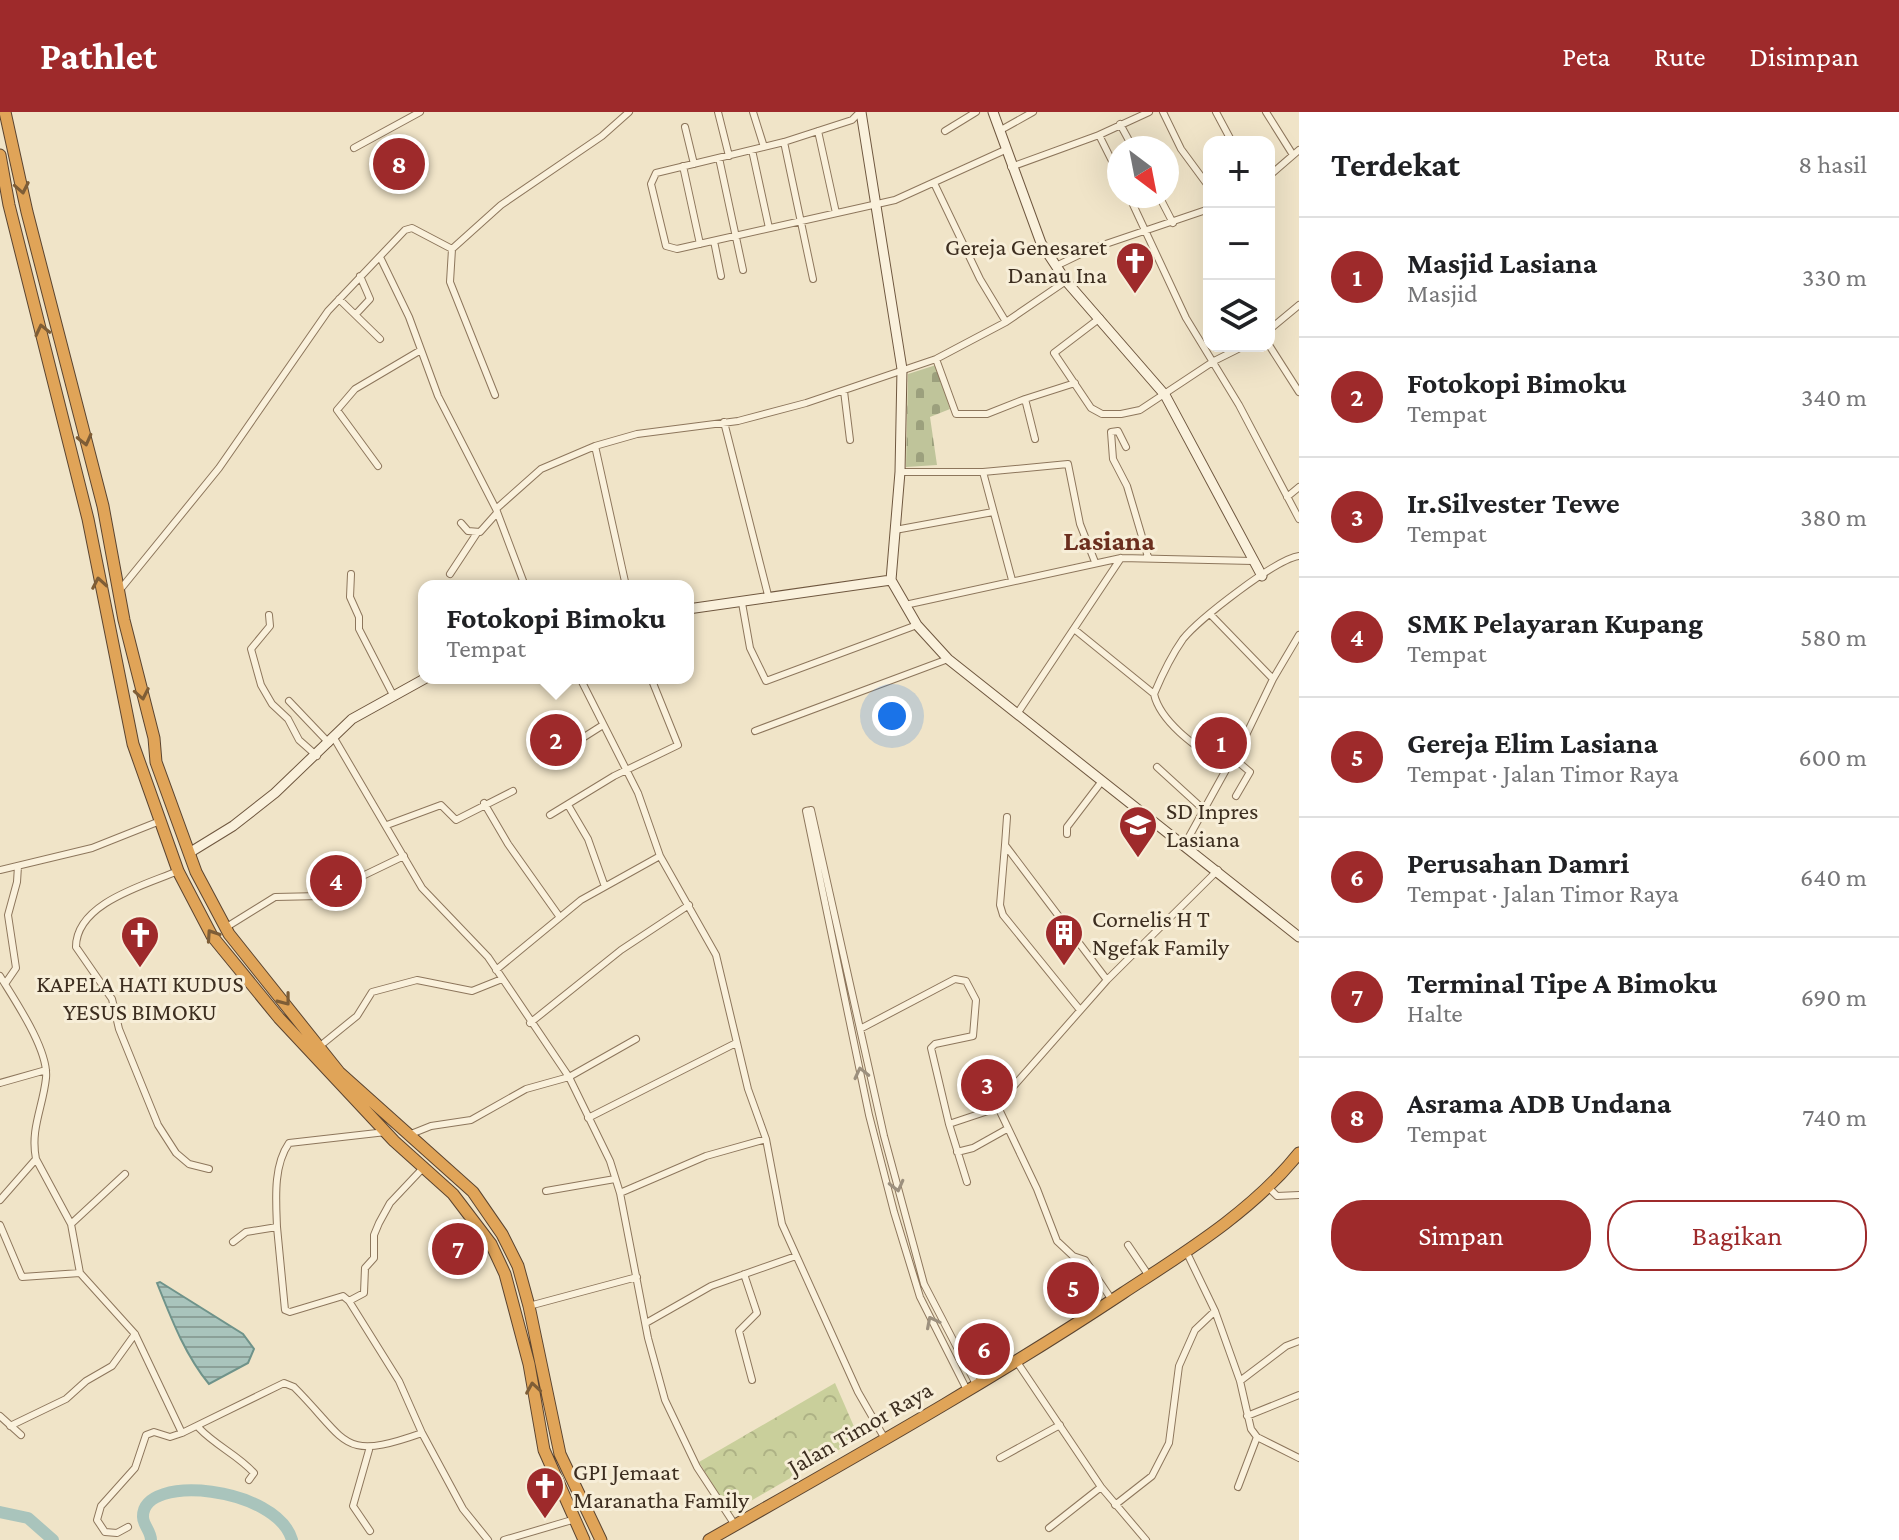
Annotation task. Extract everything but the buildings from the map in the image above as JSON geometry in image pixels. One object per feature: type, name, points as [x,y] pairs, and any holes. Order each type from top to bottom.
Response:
[{"type":"highway","points":[[5,112],[103,506],[126,628],[154,738],[156,762],[189,853],[225,928],[344,1077],[473,1192],[489,1213],[518,1266],[553,1427],[571,1483],[601,1540]]},
{"type":"highway","points":[[0,155],[4,207],[50,366],[88,519],[133,744],[178,871],[197,912],[240,970],[327,1073],[453,1194],[497,1253],[529,1364],[539,1430],[550,1469],[584,1540]]},
{"type":"highway","points":[[50,366],[66,362]]},
{"type":"highway","points":[[109,631],[126,628]]},
{"type":"highway","points":[[240,970],[251,961]]},
{"type":"highway","points":[[390,1136],[408,1132]]},
{"type":"highway","name":"Jalan Timor Raya","points":[[709,1540],[973,1389],[1112,1301],[1186,1251],[1267,1186],[1299,1153]]},
{"type":"highway","points":[[476,1221],[489,1213]]},
{"type":"highway","points":[[539,1430],[553,1427]]},
{"type":"street","points":[[354,148],[409,115],[420,112]]},
{"type":"street","points":[[495,395],[450,282],[452,249],[501,205],[602,136],[629,112]]},
{"type":"street","points":[[718,112],[729,156]]},
{"type":"street","points":[[753,112],[764,147]]},
{"type":"street","points":[[860,112],[852,120],[784,142],[659,172],[651,184],[666,246],[677,249],[895,200],[1005,150]]},
{"type":"street","points":[[860,112],[902,369],[900,472],[891,580],[917,625],[948,659],[1299,937]]},
{"type":"street","points":[[945,131],[976,112]]},
{"type":"street","points":[[993,112],[1032,226],[1066,281],[1165,395],[1262,576]]},
{"type":"street","points":[[999,131],[1033,112]]},
{"type":"street","points":[[1011,167],[1099,135],[1149,112]]},
{"type":"street","points":[[1163,112],[1181,149],[1203,179]]},
{"type":"street","points":[[1216,112],[1229,136]]},
{"type":"street","points":[[1266,112],[1296,153],[1275,171]]},
{"type":"street","points":[[1120,124],[1126,136]]},
{"type":"street","points":[[685,127],[694,164]]},
{"type":"street","points":[[818,131],[836,213]]},
{"type":"street","points":[[1099,135],[1107,151]]},
{"type":"street","points":[[784,142],[813,279]]},
{"type":"street","points":[[752,150],[769,228]]},
{"type":"street","points":[[719,158],[743,270]]},
{"type":"street","points":[[683,166],[700,244]]},
{"type":"street","points":[[934,183],[980,279],[1006,322]]},
{"type":"street","points":[[1135,208],[1186,318],[1214,361],[1299,519]]},
{"type":"street","points":[[1165,208],[1173,223]]},
{"type":"street","points":[[1056,266],[1091,249],[1203,211]]},
{"type":"street","points":[[119,591],[205,487],[312,332],[360,276],[409,228],[452,249]]},
{"type":"street","points":[[714,241],[721,276]]},
{"type":"street","points":[[380,257],[438,396],[496,512],[523,580]]},
{"type":"street","points":[[356,314],[370,299],[360,276]]},
{"type":"street","points":[[450,574],[477,533],[541,469],[595,446],[637,434],[724,422],[844,391],[936,359],[1006,322],[1066,281]]},
{"type":"street","points":[[339,299],[380,339]]},
{"type":"street","points":[[1275,325],[1299,305]]},
{"type":"street","points":[[1100,318],[1054,351],[1055,357],[1091,408],[1102,414],[1129,414],[1232,352]]},
{"type":"street","points":[[378,466],[337,410],[355,389],[421,350]]},
{"type":"street","points":[[1273,352],[1299,392]]},
{"type":"street","points":[[936,359],[956,414],[987,414],[1075,383]]},
{"type":"street","points":[[844,391],[850,440]]},
{"type":"street","points":[[1025,399],[1035,439]]},
{"type":"street","points":[[724,422],[769,599]]},
{"type":"street","points":[[1126,447],[1118,431],[1111,432],[1113,459],[1127,486],[1148,557]]},
{"type":"street","points":[[595,446],[625,580]]},
{"type":"street","points":[[900,472],[983,472],[1071,466],[1080,524],[1095,562]]},
{"type":"street","points":[[983,472],[1012,580]]},
{"type":"street","points":[[1287,497],[1299,487]]},
{"type":"street","points":[[894,530],[993,512]]},
{"type":"street","points":[[461,523],[477,533]]},
{"type":"street","points":[[1154,694],[1178,647],[1210,614],[1281,561],[1299,556]]},
{"type":"street","points":[[905,605],[1121,558],[1253,561]]},
{"type":"street","points":[[1017,714],[1121,558]]},
{"type":"street","points":[[351,574],[350,597],[359,617],[361,635],[393,695]]},
{"type":"street","points":[[694,608],[891,580]]},
{"type":"street","points":[[742,603],[750,648],[766,681],[917,625]]},
{"type":"street","points":[[1210,614],[1273,679]]},
{"type":"street","points":[[269,615],[270,626],[251,649],[261,685],[299,740],[317,756]]},
{"type":"street","points":[[1074,629],[1154,694],[1160,707],[1182,733],[1227,768]]},
{"type":"street","points":[[1185,844],[1234,760],[1273,679],[1299,635]]},
{"type":"street","points":[[755,731],[948,659]]},
{"type":"street","points":[[189,853],[233,826],[317,756],[352,719],[418,682]]},
{"type":"street","points":[[583,684],[626,770],[660,856],[716,955],[736,1043],[766,1139],[776,1205],[858,1392],[885,1439]]},
{"type":"street","points":[[550,815],[679,743],[654,684]]},
{"type":"street","points":[[289,701],[332,741],[429,897],[477,944],[569,1077],[620,1193],[665,1400],[697,1467],[735,1525]]},
{"type":"street","points":[[551,758],[603,725]]},
{"type":"street","points":[[1234,760],[1250,772],[1236,796]]},
{"type":"street","points":[[1157,767],[1203,809]]},
{"type":"street","points":[[1067,834],[1067,827],[1102,781]]},
{"type":"street","points":[[387,825],[441,805],[456,820],[484,803],[513,791]]},
{"type":"street","points":[[484,803],[508,844],[559,916]]},
{"type":"street","points":[[568,805],[588,839],[604,884]]},
{"type":"street","points":[[808,809],[816,826],[884,1136],[924,1284],[973,1389],[916,1288],[875,1139],[821,886],[808,809]]},
{"type":"street","points":[[1007,817],[1000,905],[1003,915],[1080,1010]]},
{"type":"street","points":[[0,870],[101,845],[160,821]]},
{"type":"street","points":[[1005,845],[1107,980]]},
{"type":"street","points":[[225,928],[275,897],[321,896],[404,856]]},
{"type":"street","points":[[496,970],[559,916],[604,884],[660,856]]},
{"type":"street","points":[[5,984],[16,968],[8,915],[18,866]]},
{"type":"street","points":[[949,1124],[997,1108],[1020,1075],[1107,980],[1218,870]]},
{"type":"street","points":[[178,871],[103,906],[78,931],[76,947],[112,999],[119,1029],[158,1125],[176,1153],[189,1164],[209,1169]]},
{"type":"street","points":[[530,1023],[621,950],[689,905]]},
{"type":"street","points":[[0,976],[35,1038],[46,1070],[34,1126],[36,1159],[71,1224],[80,1273],[135,1334],[182,1433]]},
{"type":"street","points":[[320,1046],[357,1016],[372,992],[417,980],[472,991],[502,979]]},
{"type":"street","points":[[860,1029],[955,979],[966,981],[976,1000],[973,1036],[935,1044],[931,1048],[967,1182]]},
{"type":"street","points":[[408,1132],[471,1120],[526,1089],[569,1077],[636,1039]]},
{"type":"street","points":[[588,1118],[736,1043]]},
{"type":"street","points":[[0,1083],[46,1070]]},
{"type":"street","points":[[997,1108],[1037,1189],[1057,1241],[1073,1256],[1085,1260],[1112,1301]]},
{"type":"street","points":[[957,1152],[973,1148],[1007,1129]]},
{"type":"street","points":[[390,1136],[289,1143],[281,1160],[277,1183],[277,1227],[285,1310],[290,1312],[343,1296],[349,1301],[405,1391],[422,1433],[463,1509],[488,1540]]},
{"type":"street","points":[[875,1139],[884,1136]]},
{"type":"street","points":[[620,1193],[706,1156],[766,1139]]},
{"type":"street","points":[[0,1200],[36,1159]]},
{"type":"street","points":[[349,1301],[364,1293],[365,1268],[374,1258],[374,1235],[384,1213],[423,1168]]},
{"type":"street","points":[[71,1224],[125,1174]]},
{"type":"street","points":[[546,1191],[615,1179]]},
{"type":"street","points":[[1267,1186],[1277,1196],[1299,1195]]},
{"type":"street","points":[[0,1225],[22,1277],[80,1273]]},
{"type":"street","points":[[233,1242],[246,1232],[277,1227]]},
{"type":"street","points":[[1128,1245],[1149,1276]]},
{"type":"street","points":[[1186,1251],[1215,1311],[1240,1381],[1247,1416],[1257,1437],[1299,1458]]},
{"type":"street","points":[[646,1323],[700,1291],[796,1256]]},
{"type":"street","points":[[744,1274],[757,1310],[756,1316],[739,1331],[752,1380]]},
{"type":"street","points":[[529,1306],[637,1277]]},
{"type":"street","points":[[1115,1505],[1152,1476],[1169,1443],[1179,1366],[1195,1330],[1215,1311]]},
{"type":"street","points":[[10,1426],[66,1399],[92,1377],[107,1370],[135,1334]]},
{"type":"street","points":[[1240,1381],[1299,1341]]},
{"type":"street","points":[[1017,1362],[1101,1487],[1146,1540]]},
{"type":"street","points":[[128,1527],[117,1533],[105,1532],[97,1520],[101,1506],[131,1475],[146,1435],[154,1432],[170,1437],[199,1428],[284,1383],[294,1387],[350,1445],[369,1450],[422,1433]]},
{"type":"street","points":[[1247,1416],[1299,1395]]},
{"type":"street","points":[[0,1416],[21,1435]]},
{"type":"street","points":[[1000,1458],[1060,1425]]},
{"type":"street","points":[[199,1428],[213,1444],[244,1462],[254,1473],[249,1480]]},
{"type":"street","points":[[1238,1487],[1257,1437]]},
{"type":"street","points":[[369,1450],[353,1506],[370,1531]]},
{"type":"street","points":[[1049,1528],[1101,1487]]},
{"type":"street","points":[[504,1540],[572,1520]]},
{"type":"green space","points":[[936,365],[950,409],[930,417],[937,465],[906,467],[908,374]]},
{"type":"green space","points":[[835,1383],[859,1438],[730,1513],[699,1462]]},
{"type":"water","points":[[157,1283],[243,1334],[254,1349],[248,1363],[209,1384],[179,1336]]},
{"type":"waterway","points":[[151,1540],[143,1517],[148,1503],[164,1494],[186,1491],[212,1492],[262,1508],[281,1522],[292,1540]]},
{"type":"waterway","points":[[0,1512],[28,1518],[53,1540]]},
{"type":"place","name":"Asrama ADB Undana","points":[[399,164]]},
{"type":"place","name":"Gereja Genesaret Danau Ina","points":[[1135,295]]},
{"type":"place","name":"Fotokopi Bimoku","points":[[556,740]]},
{"type":"place","name":"Masjid Lasiana","points":[[1221,743]]},
{"type":"place","name":"SD Inpres Lasiana","points":[[1138,859]]},
{"type":"place","name":"SMK Pelayaran Kupang","points":[[336,881]]},
{"type":"place","name":"Cornelis H T Ngefak Family","points":[[1064,967]]},
{"type":"place","name":"KAPELA HATI KUDUS YESUS BIMOKU","points":[[140,969]]},
{"type":"place","name":"Ir.Silvester Tewe","points":[[987,1085]]},
{"type":"place","name":"Terminal Tipe A Bimoku","points":[[458,1249]]},
{"type":"place","name":"Gereja Elim Lasiana","points":[[1073,1288]]},
{"type":"place","name":"Perusahan Damri","points":[[984,1349]]},
{"type":"place","name":"GPI Jemaat Maranatha Family","points":[[545,1520]]},
{"type":"district","name":"Lasiana","points":[[1109,540]]}]
